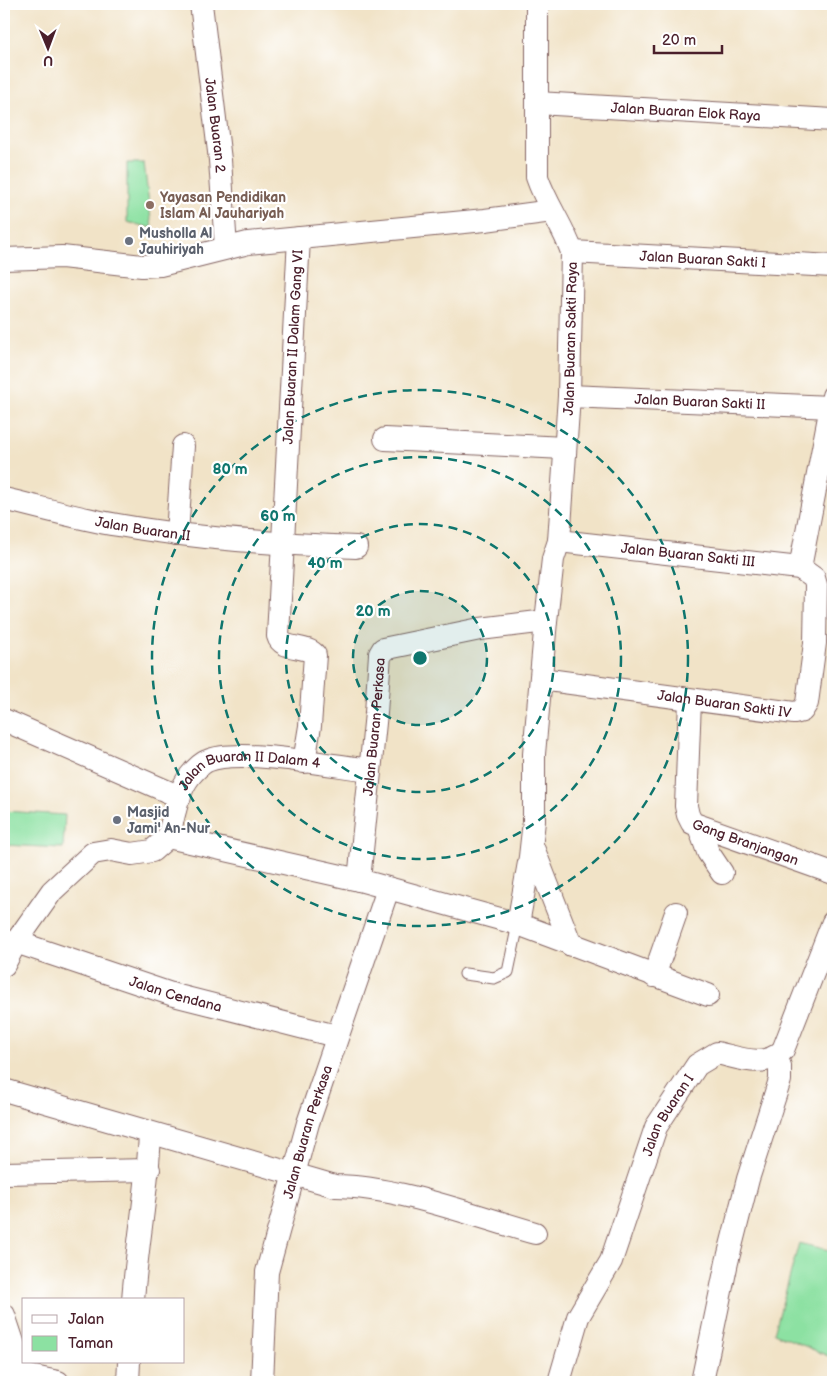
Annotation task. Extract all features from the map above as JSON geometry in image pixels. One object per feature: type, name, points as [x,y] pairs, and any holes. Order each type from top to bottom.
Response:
[{"type":"street","name":"Jalan Buaran 2","points":[[201,4],[220,160],[226,248]]},
{"type":"street","name":"Jalan Buaran Sakti Raya","points":[[532,843],[534,754],[546,621],[554,559],[559,541],[569,396],[572,252],[564,230],[552,211],[538,177],[537,4]]},
{"type":"street","name":"Jalan Buaran Elok Raya","points":[[537,103],[833,120]]},
{"type":"street","points":[[299,238],[552,211]]},
{"type":"street","name":"Jalan Buaran II Dalam Gang VI","points":[[4,259],[62,258],[142,266],[160,265],[226,248],[299,238],[290,375],[284,544],[278,636],[285,644],[312,652],[315,659],[304,762]]},
{"type":"street","name":"Jalan Buaran Sakti I","points":[[572,252],[833,266]]},
{"type":"street","name":"Jalan Buaran Sakti II","points":[[569,396],[832,401]]},
{"type":"street","points":[[807,573],[832,401]]},
{"type":"street","points":[[385,439],[564,448]]},
{"type":"street","points":[[177,534],[184,446]]},
{"type":"street","name":"Jalan Buaran II","points":[[4,499],[117,525],[177,534],[284,544],[356,547]]},
{"type":"street","name":"Jalan Buaran Sakti III","points":[[559,541],[807,573]]},
{"type":"street","name":"Jalan Buaran Sakti IV","points":[[541,679],[794,713],[802,711],[807,703],[815,643],[816,585],[807,573]]},
{"type":"street","name":"Jalan Buaran Perkasa","points":[[359,880],[380,654],[383,649],[480,629],[546,621]]},
{"type":"street","name":"Gang Branjangan","points":[[690,700],[686,806],[692,823],[833,873]]},
{"type":"street","points":[[4,720],[180,797]]},
{"type":"street","name":"Jalan Buaran II Dalam 4","points":[[168,837],[180,797],[190,776],[206,761],[226,756],[250,756],[370,770]]},
{"type":"street","points":[[699,827],[708,852],[722,873]]},
{"type":"street","points":[[4,966],[16,942],[52,891],[92,853],[111,850],[132,854],[152,851],[168,837],[359,880],[518,924],[708,995]]},
{"type":"street","points":[[518,924],[532,843]]},
{"type":"street","points":[[532,843],[571,945]]},
{"type":"street","name":"Jalan Buaran Perkasa","points":[[262,1382],[267,1272],[294,1173],[336,1036],[388,889]]},
{"type":"street","points":[[654,976],[676,913]]},
{"type":"street","points":[[702,1382],[746,1188],[780,1080],[780,1066],[776,1057],[783,1050],[829,944],[833,922]]},
{"type":"street","name":"Jalan Cendana","points":[[16,942],[174,995],[336,1036]]},
{"type":"street","name":"Jalan Buaran I","points":[[559,1382],[578,1317],[611,1260],[656,1127],[697,1065],[717,1053],[752,1061],[776,1057]]},
{"type":"street","points":[[4,1090],[334,1186],[354,1186],[406,1197],[535,1233]]},
{"type":"street","points":[[133,1298],[136,1262],[149,1170],[150,1133]]},
{"type":"street","points":[[4,1173],[149,1170]]},
{"type":"street","points":[[4,1315],[14,1375],[58,1382]]},
{"type":"street","points":[[128,1382],[129,1364]]},
{"type":"lane","points":[[464,974],[494,978],[508,972],[518,924]]},
{"type":"green space","points":[[127,163],[144,163],[152,228],[127,222]]},
{"type":"green space","points":[[4,811],[65,815],[63,848],[4,845]]},
{"type":"green space","points":[[799,1243],[833,1251],[833,1358],[774,1333]]},
{"type":"place","name":"Yayasan Pendidikan Islam Al Jauhariyah","points":[[150,205]]},
{"type":"place","name":"Musholla Al Jauhiriyah","points":[[129,241]]},
{"type":"place","name":"Masjid Jami' An-Nur","points":[[117,820]]}]
